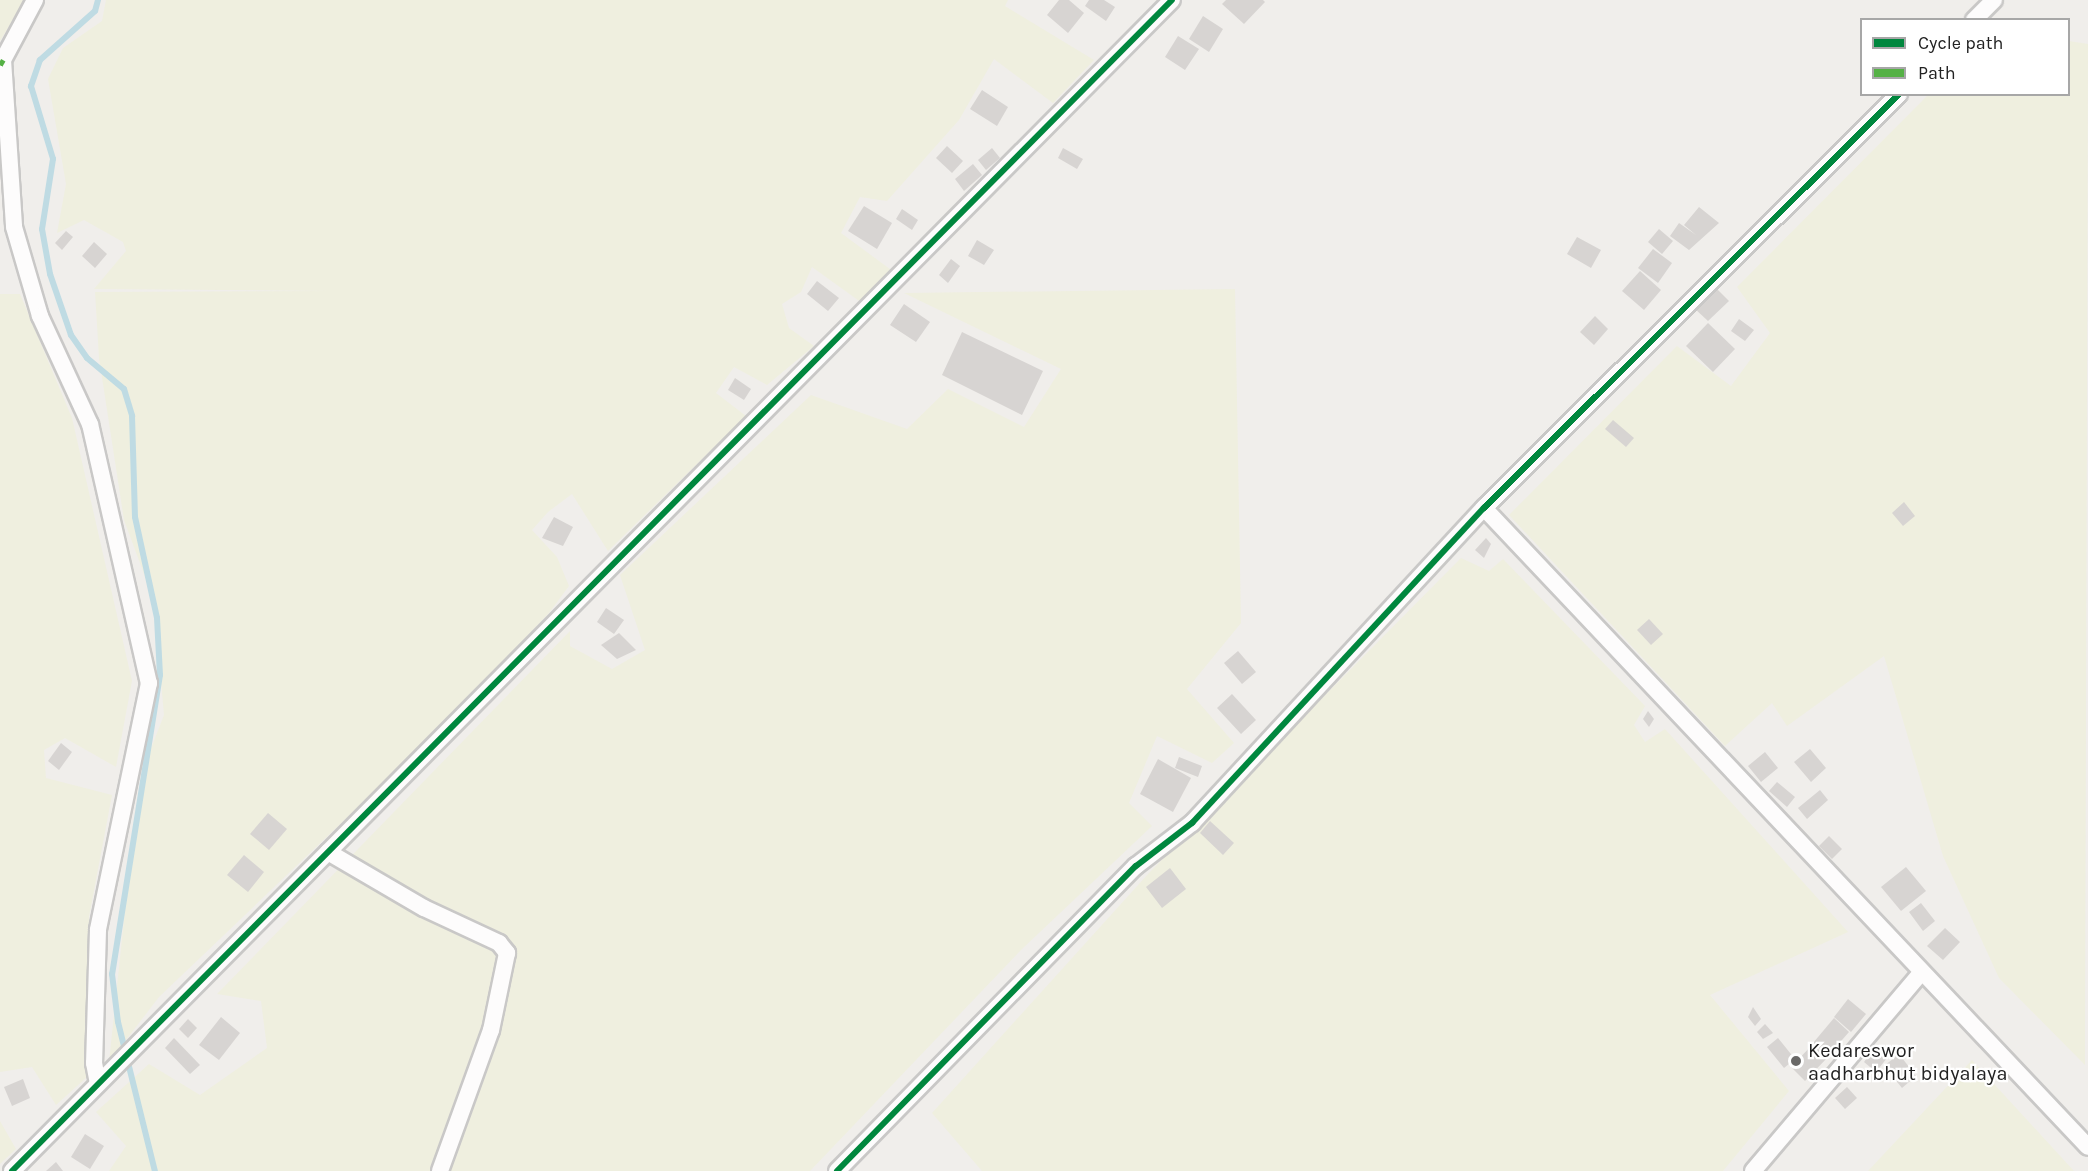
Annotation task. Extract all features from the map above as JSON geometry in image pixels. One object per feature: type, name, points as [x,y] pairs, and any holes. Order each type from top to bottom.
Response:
[{"type":"street","points":[[35,0],[3,60],[7,226],[40,316],[90,424],[149,682],[98,930],[94,1063],[98,1084]]},
{"type":"street","points":[[12,1171],[1172,0]]},
{"type":"street","points":[[1976,18],[1994,0]]},
{"type":"street","points":[[837,1171],[1136,867],[1192,823],[1484,508],[1897,96]]},
{"type":"street","points":[[1484,508],[2088,1147]]},
{"type":"street","points":[[328,852],[424,908],[499,943],[507,953],[492,1030],[440,1171]]},
{"type":"street","points":[[1753,1171],[1922,972]]},
{"type":"green space","points":[[0,0],[25,0],[0,41]]},
{"type":"green space","points":[[106,0],[1008,0],[1005,6],[1094,60],[1053,103],[994,59],[959,120],[887,201],[860,197],[841,233],[894,272],[862,303],[812,267],[801,292],[782,304],[789,328],[814,346],[767,385],[734,367],[716,393],[746,416],[608,551],[572,494],[548,512],[532,530],[557,557],[569,586],[549,613],[420,748],[159,997],[109,1062],[126,901],[150,751],[164,715],[154,601],[124,520],[99,358],[95,292],[330,291],[94,289],[126,251],[123,242],[84,220],[57,233],[66,184],[48,79],[63,48],[102,21]]},
{"type":"green space","points":[[2070,41],[2088,44],[2085,1065],[1999,978],[1943,856],[1884,656],[1787,726],[1772,703],[1725,746],[1509,515],[1677,346],[1731,386],[1770,333],[1737,287],[1927,96],[2070,96]]},
{"type":"green space","points":[[1235,289],[1241,623],[1187,689],[1234,743],[1212,763],[1157,736],[1129,803],[1152,826],[1021,950],[810,1171],[109,1171],[126,1146],[96,1112],[149,1064],[200,1095],[267,1048],[261,1001],[217,994],[570,631],[570,646],[612,669],[645,650],[620,575],[811,395],[907,429],[948,389],[1024,427],[1061,369],[904,293]]},
{"type":"green space","points":[[0,294],[20,294],[72,418],[132,681],[116,767],[65,738],[44,750],[46,778],[112,795],[89,917],[87,1077],[56,1105],[32,1067],[0,1072]]},
{"type":"green space","points":[[1461,558],[1489,571],[1503,559],[1645,706],[1634,725],[1645,742],[1665,729],[1848,932],[1710,995],[1789,1091],[1723,1171],[982,1171],[932,1113],[1148,874]]},
{"type":"green space","points":[[1972,1060],[2074,1171],[1868,1171]]},
{"type":"green space","points":[[0,1121],[16,1149],[0,1164]]},
{"type":"building","points":[[1059,0],[1069,0],[1084,13],[1068,33],[1047,15]]},
{"type":"building","points":[[1089,0],[1104,0],[1115,7],[1106,21],[1085,6]]},
{"type":"building","points":[[1226,0],[1263,0],[1265,2],[1244,24],[1222,4]]},
{"type":"building","points":[[1203,16],[1223,29],[1209,52],[1189,39]]},
{"type":"building","points":[[1178,36],[1199,49],[1185,70],[1165,57]]},
{"type":"building","points":[[982,90],[1008,107],[997,126],[970,109]]},
{"type":"building","points":[[947,146],[963,161],[952,173],[936,158]]},
{"type":"building","points":[[992,148],[1000,158],[986,170],[978,160]]},
{"type":"building","points":[[1063,148],[1083,159],[1077,169],[1058,158]]},
{"type":"building","points":[[973,164],[982,175],[964,191],[955,179]]},
{"type":"building","points":[[864,206],[892,223],[877,249],[848,231]]},
{"type":"building","points":[[1699,207],[1719,223],[1689,250],[1670,236],[1679,223],[1696,235],[1684,225]]},
{"type":"building","points":[[902,209],[918,220],[912,230],[896,219]]},
{"type":"building","points":[[1659,229],[1673,241],[1662,254],[1648,242]]},
{"type":"building","points":[[66,231],[73,237],[62,250],[55,243]]},
{"type":"building","points":[[1577,237],[1601,250],[1591,268],[1567,254]]},
{"type":"building","points":[[977,240],[994,250],[984,265],[968,256]]},
{"type":"building","points":[[94,242],[107,254],[95,268],[82,256]]},
{"type":"building","points":[[1653,249],[1672,263],[1658,283],[1638,268]]},
{"type":"building","points":[[951,259],[960,266],[948,283],[939,275]]},
{"type":"building","points":[[1640,271],[1661,290],[1644,310],[1622,291]]},
{"type":"building","points":[[817,281],[839,298],[828,311],[807,294]]},
{"type":"building","points":[[1715,287],[1729,301],[1708,321],[1694,308]]},
{"type":"building","points":[[904,304],[930,322],[916,342],[890,325]]},
{"type":"building","points":[[1595,316],[1608,329],[1594,345],[1580,332]]},
{"type":"building","points":[[1739,319],[1754,330],[1745,341],[1731,331]]},
{"type":"building","points":[[1708,323],[1735,349],[1713,372],[1686,346]]},
{"type":"building","points":[[962,332],[1043,371],[1022,415],[942,375]]},
{"type":"building","points":[[735,378],[751,389],[744,400],[728,390]]},
{"type":"building","points":[[1613,420],[1634,438],[1626,447],[1605,429]]},
{"type":"building","points":[[1904,502],[1915,516],[1903,526],[1892,513]]},
{"type":"building","points":[[554,517],[573,527],[563,546],[542,538]]},
{"type":"building","points":[[1486,538],[1491,544],[1484,558],[1475,550]]},
{"type":"building","points":[[606,608],[624,620],[614,634],[597,622]]},
{"type":"building","points":[[1649,619],[1663,634],[1651,645],[1637,630]]},
{"type":"building","points":[[619,633],[636,650],[617,659],[601,645]]},
{"type":"building","points":[[1238,651],[1256,672],[1242,684],[1224,663]]},
{"type":"building","points":[[1232,694],[1256,720],[1241,734],[1217,708]]},
{"type":"building","points":[[1648,711],[1654,719],[1649,727],[1643,719]]},
{"type":"building","points":[[61,743],[72,752],[59,770],[48,761]]},
{"type":"building","points":[[1810,749],[1826,768],[1811,782],[1794,762]]},
{"type":"building","points":[[1765,752],[1778,768],[1761,782],[1748,766]]},
{"type":"building","points":[[1179,757],[1202,766],[1198,777],[1175,768]]},
{"type":"building","points":[[1158,759],[1191,778],[1173,812],[1140,794]]},
{"type":"building","points":[[1777,782],[1795,797],[1787,807],[1769,791]]},
{"type":"building","points":[[1820,790],[1828,800],[1807,819],[1798,808]]},
{"type":"building","points":[[268,813],[287,829],[269,850],[250,834]]},
{"type":"building","points":[[1210,821],[1234,843],[1223,855],[1200,833]]},
{"type":"building","points":[[1829,836],[1842,849],[1832,859],[1819,846]]},
{"type":"building","points":[[244,855],[264,872],[248,892],[227,875]]},
{"type":"building","points":[[1906,867],[1926,891],[1901,911],[1881,887]]},
{"type":"building","points":[[1170,868],[1186,889],[1162,908],[1146,887]]},
{"type":"building","points":[[1921,903],[1935,921],[1923,931],[1909,912]]},
{"type":"building","points":[[1945,928],[1960,942],[1943,960],[1927,946]]},
{"type":"building","points":[[1848,999],[1866,1014],[1851,1032],[1834,1017]]},
{"type":"building","points":[[1753,1007],[1761,1019],[1755,1026],[1748,1017]]},
{"type":"building","points":[[221,1017],[240,1033],[219,1060],[199,1045]]},
{"type":"building","points":[[1834,1018],[1849,1032],[1828,1056],[1813,1043]]},
{"type":"building","points":[[188,1019],[197,1028],[188,1038],[179,1029]]},
{"type":"building","points":[[1765,1024],[1773,1033],[1763,1039],[1757,1032]]},
{"type":"building","points":[[174,1038],[200,1065],[190,1074],[165,1048]]},
{"type":"building","points":[[1778,1038],[1795,1059],[1784,1068],[1767,1047]]},
{"type":"building","points":[[1813,1044],[1827,1058],[1805,1081],[1791,1067]]},
{"type":"building","points":[[1875,1047],[1887,1058],[1876,1072],[1864,1062]]},
{"type":"building","points":[[1899,1054],[1916,1076],[1902,1088],[1884,1066]]},
{"type":"building","points":[[23,1079],[30,1098],[12,1106],[4,1087]]},
{"type":"building","points":[[1847,1087],[1857,1098],[1845,1109],[1835,1098]]},
{"type":"building","points":[[85,1134],[104,1146],[90,1169],[71,1157]]},
{"type":"building","points":[[56,1162],[63,1171],[46,1171]]},
{"type":"waterway","points":[[98,0],[95,11],[40,60],[31,86],[53,159],[42,229],[50,274],[71,335],[87,358],[124,389],[132,416],[135,517],[157,618],[160,675],[112,974],[118,1022],[155,1171]]},
{"type":"marked path","points":[[0,65],[3,60]]},
{"type":"cycle path","points":[[12,1171],[1172,0]]},
{"type":"cycle path","points":[[837,1171],[1136,866],[1192,823],[1484,508],[1897,96]]},
{"type":"place","name":"Kedareswor aadharbhut bidyalaya","points":[[1796,1061]]}]
